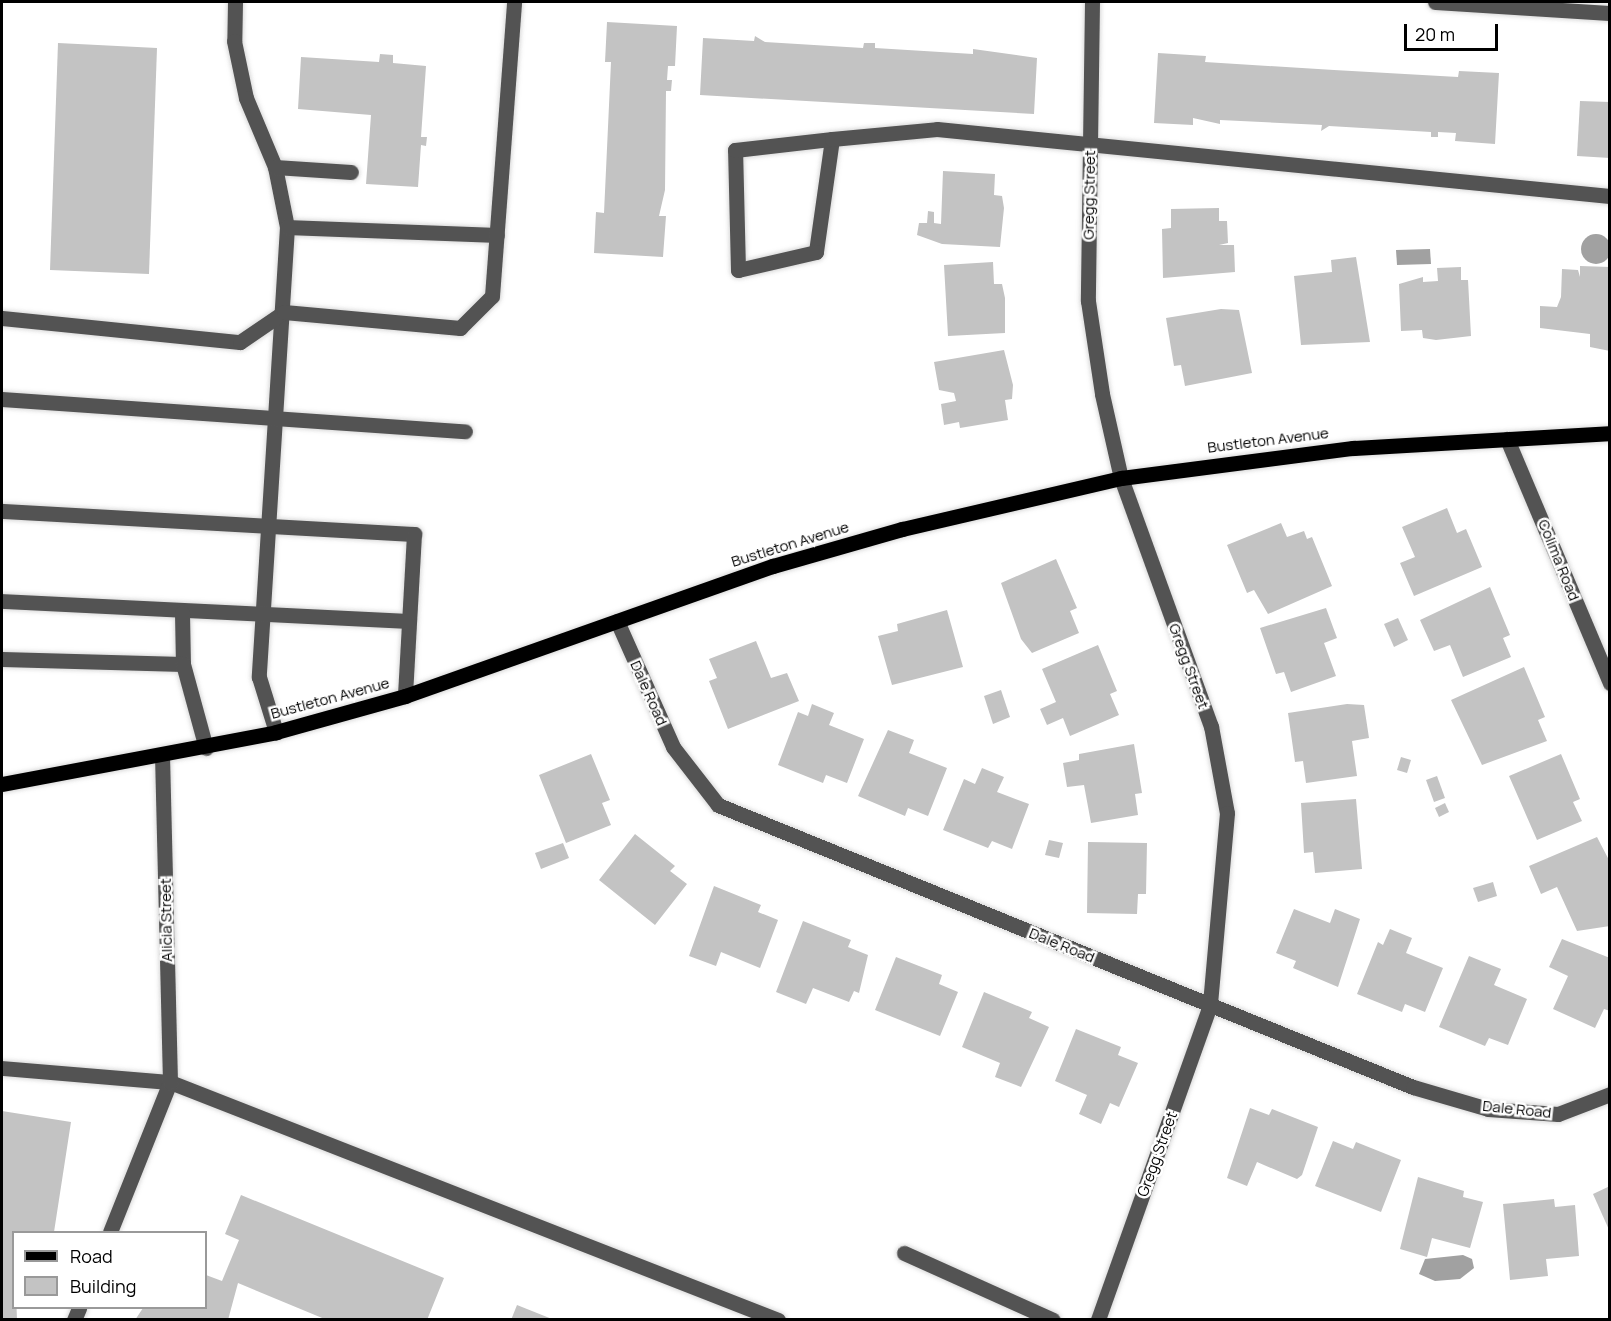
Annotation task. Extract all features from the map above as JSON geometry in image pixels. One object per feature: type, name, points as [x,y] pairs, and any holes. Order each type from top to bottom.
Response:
[{"type":"main road","name":"Bustleton Avenue","points":[[2,784],[162,758],[276,732],[405,696],[773,566],[891,532],[1121,478],[1353,448],[1610,433]]},
{"type":"street","points":[[235,2],[234,42],[246,98],[275,167],[287,227],[284,312],[259,677],[276,732]]},
{"type":"street","points":[[2,318],[240,342],[284,312],[459,328],[492,296],[514,2]]},
{"type":"street","name":"Gregg Street","points":[[1092,2],[1088,301],[1121,478],[1211,726],[1227,813],[1210,1005],[1098,1320]]},
{"type":"street","points":[[1435,2],[1610,12]]},
{"type":"street","points":[[832,139],[816,252],[738,270],[735,150],[832,139],[937,129],[1090,148],[1610,196]]},
{"type":"street","points":[[275,167],[351,172]]},
{"type":"street","points":[[287,227],[497,235]]},
{"type":"street","points":[[2,399],[277,415],[465,431]]},
{"type":"street","name":"Colima Road","points":[[1506,439],[1610,683]]},
{"type":"street","points":[[2,511],[269,528],[414,534],[407,621],[405,696]]},
{"type":"street","points":[[2,601],[262,618],[407,621]]},
{"type":"street","points":[[182,613],[183,664],[206,748]]},
{"type":"street","name":"Dale Road","points":[[617,621],[673,747],[718,805],[1413,1087],[1488,1109],[1558,1114],[1610,1094]]},
{"type":"street","points":[[2,659],[183,664]]},
{"type":"street","name":"Alicia Street","points":[[162,758],[170,1082]]},
{"type":"street","points":[[2,1068],[170,1082],[778,1320]]},
{"type":"street","points":[[111,1231],[170,1082]]},
{"type":"street","points":[[904,1253],[1053,1320]]},
{"type":"shaded area","points":[[1596,234],[1607,238],[1611,249],[1607,260],[1596,264],[1585,260],[1581,249],[1585,238]]},
{"type":"shaded area","points":[[1430,249],[1431,264],[1397,265],[1396,250]]},
{"type":"shaded area","points":[[1463,1255],[1472,1259],[1474,1268],[1460,1279],[1435,1281],[1419,1274],[1425,1259]]},
{"type":"building","points":[[607,22],[677,26],[675,66],[668,66],[667,80],[672,80],[671,91],[666,91],[665,190],[659,216],[666,216],[663,257],[594,253],[596,212],[604,213],[611,62],[605,62]]},
{"type":"building","points":[[755,36],[765,42],[863,48],[864,43],[875,43],[875,48],[973,54],[973,49],[1037,58],[1034,114],[700,95],[703,38],[754,41]]},
{"type":"building","points":[[58,43],[157,48],[149,274],[50,270]]},
{"type":"building","points":[[1158,53],[1206,56],[1205,62],[1334,70],[1458,77],[1459,71],[1499,73],[1495,144],[1455,141],[1456,133],[1438,132],[1438,137],[1431,137],[1431,132],[1329,126],[1321,131],[1322,125],[1220,120],[1220,124],[1193,118],[1193,125],[1154,123]]},
{"type":"building","points":[[380,54],[393,55],[393,63],[426,66],[421,137],[427,137],[426,146],[421,145],[418,187],[366,184],[371,115],[298,109],[301,57],[379,62]]},
{"type":"building","points":[[1580,101],[1610,102],[1610,158],[1577,156]]},
{"type":"building","points":[[943,171],[995,174],[994,195],[1002,196],[1004,208],[1000,247],[942,244],[917,235],[919,223],[927,223],[928,211],[934,212],[934,223],[941,224]]},
{"type":"building","points":[[1219,208],[1219,221],[1227,221],[1228,243],[1219,245],[1234,245],[1235,272],[1163,278],[1162,229],[1171,228],[1171,209]]},
{"type":"building","points":[[1356,257],[1370,342],[1301,345],[1294,276],[1332,272],[1331,260]]},
{"type":"building","points":[[993,262],[994,284],[1002,284],[1005,298],[1005,333],[948,336],[944,265]]},
{"type":"building","points":[[1580,266],[1610,267],[1610,351],[1590,347],[1590,334],[1540,328],[1540,306],[1557,307],[1561,297],[1562,269],[1578,270],[1580,277]]},
{"type":"building","points":[[1461,267],[1461,280],[1468,280],[1471,336],[1436,340],[1423,338],[1422,330],[1401,331],[1399,284],[1423,277],[1423,282],[1438,281],[1437,268]]},
{"type":"building","points":[[1221,309],[1239,310],[1252,373],[1185,386],[1181,365],[1174,366],[1166,318]]},
{"type":"building","points":[[1004,350],[1013,385],[1012,399],[1005,400],[1008,420],[960,428],[959,422],[944,425],[941,404],[956,401],[954,393],[939,390],[934,362]]},
{"type":"building","points":[[1447,508],[1457,533],[1466,529],[1482,567],[1414,596],[1400,563],[1415,557],[1402,527]]},
{"type":"building","points":[[1281,523],[1287,537],[1304,531],[1307,539],[1312,537],[1332,586],[1268,614],[1254,590],[1247,593],[1227,545]]},
{"type":"building","points":[[1056,559],[1077,608],[1070,611],[1079,633],[1032,653],[1021,639],[1001,583]]},
{"type":"building","points":[[1490,587],[1510,635],[1503,638],[1511,657],[1463,677],[1450,645],[1434,651],[1420,620]]},
{"type":"building","points":[[1326,608],[1337,638],[1324,643],[1336,676],[1291,692],[1284,672],[1276,674],[1260,628]]},
{"type":"building","points":[[947,610],[963,667],[892,685],[878,636],[898,631],[897,624]]},
{"type":"building","points":[[1398,618],[1408,640],[1394,647],[1384,624]]},
{"type":"building","points":[[756,641],[771,678],[787,673],[799,701],[728,729],[709,681],[717,678],[709,659]]},
{"type":"building","points":[[1098,645],[1117,691],[1110,694],[1119,715],[1070,736],[1063,718],[1047,725],[1040,709],[1056,702],[1042,669]]},
{"type":"building","points":[[1524,667],[1545,717],[1538,720],[1547,741],[1482,765],[1451,700]]},
{"type":"building","points":[[1001,690],[1010,717],[993,724],[984,696]]},
{"type":"building","points":[[812,704],[834,713],[829,725],[864,739],[847,783],[826,775],[823,783],[778,765],[798,712],[808,716]]},
{"type":"building","points":[[1347,704],[1364,705],[1369,738],[1352,741],[1357,776],[1306,783],[1303,761],[1295,762],[1288,713]]},
{"type":"building","points":[[888,730],[914,740],[909,753],[947,768],[928,816],[908,808],[905,816],[858,796]]},
{"type":"building","points":[[1134,744],[1142,793],[1135,794],[1138,815],[1091,823],[1084,785],[1067,787],[1063,763],[1079,760],[1079,754]]},
{"type":"building","points":[[591,754],[610,800],[602,803],[611,825],[566,843],[539,775]]},
{"type":"building","points":[[1561,754],[1580,799],[1573,802],[1582,821],[1537,840],[1509,776]]},
{"type":"building","points":[[1401,757],[1411,760],[1407,773],[1397,770]]},
{"type":"building","points":[[982,768],[1004,777],[997,792],[1029,804],[1012,849],[992,841],[988,848],[943,830],[964,779],[975,784]]},
{"type":"building","points":[[1437,776],[1445,798],[1434,802],[1426,780]]},
{"type":"building","points":[[1356,799],[1362,869],[1315,873],[1313,852],[1304,853],[1301,803]]},
{"type":"building","points":[[1445,803],[1449,812],[1439,817],[1435,808]]},
{"type":"building","points":[[635,834],[675,866],[670,871],[687,884],[655,925],[599,880]]},
{"type":"building","points":[[1597,837],[1610,862],[1610,926],[1577,931],[1557,887],[1541,894],[1529,866]]},
{"type":"building","points":[[1049,840],[1063,843],[1059,858],[1045,855]]},
{"type":"building","points":[[1088,842],[1147,843],[1146,894],[1138,894],[1137,914],[1087,913]]},
{"type":"building","points":[[563,843],[569,858],[541,869],[535,853]]},
{"type":"building","points":[[1493,882],[1497,896],[1478,902],[1473,888]]},
{"type":"building","points":[[714,886],[761,905],[758,912],[778,920],[760,968],[721,952],[716,966],[689,956]]},
{"type":"building","points":[[1294,909],[1330,923],[1335,909],[1360,919],[1338,987],[1293,968],[1296,961],[1276,953]]},
{"type":"building","points":[[803,921],[851,940],[848,947],[868,955],[859,993],[854,991],[849,1002],[813,988],[806,1004],[776,992]]},
{"type":"building","points":[[1390,929],[1412,938],[1406,953],[1443,968],[1425,1012],[1405,1004],[1402,1012],[1357,994],[1378,942],[1383,945]]},
{"type":"building","points":[[1562,939],[1610,958],[1610,1011],[1604,1009],[1595,1028],[1553,1009],[1568,976],[1549,967]]},
{"type":"building","points":[[1469,956],[1501,969],[1494,985],[1527,999],[1508,1045],[1489,1038],[1485,1046],[1439,1027]]},
{"type":"building","points":[[896,957],[942,975],[939,984],[958,992],[940,1036],[875,1010]]},
{"type":"building","points":[[984,992],[1032,1012],[1029,1018],[1049,1027],[1021,1087],[995,1077],[1000,1063],[962,1047]]},
{"type":"building","points":[[1076,1029],[1121,1047],[1118,1055],[1138,1063],[1119,1107],[1110,1103],[1101,1124],[1079,1114],[1087,1095],[1055,1081]]},
{"type":"building","points":[[1250,1108],[1269,1115],[1272,1109],[1318,1127],[1302,1175],[1297,1179],[1257,1162],[1247,1186],[1227,1178]]},
{"type":"building","points":[[2,1111],[71,1122],[54,1231],[12,1231],[12,1309],[17,1309],[17,1320],[2,1320]]},
{"type":"building","points":[[1333,1141],[1353,1149],[1356,1142],[1401,1160],[1381,1212],[1315,1186]]},
{"type":"building","points":[[1418,1177],[1464,1191],[1463,1197],[1483,1202],[1470,1248],[1432,1238],[1427,1257],[1400,1249]]},
{"type":"building","points":[[1610,1186],[1610,1232],[1593,1194]]},
{"type":"building","points":[[241,1195],[444,1278],[427,1320],[327,1320],[238,1283],[228,1320],[135,1320],[142,1309],[207,1309],[207,1275],[222,1281],[239,1240],[225,1234]]},
{"type":"building","points":[[1554,1199],[1555,1207],[1575,1205],[1579,1256],[1546,1259],[1548,1276],[1510,1280],[1503,1204]]},
{"type":"building","points":[[517,1305],[552,1319],[552,1320],[511,1320]]}]
